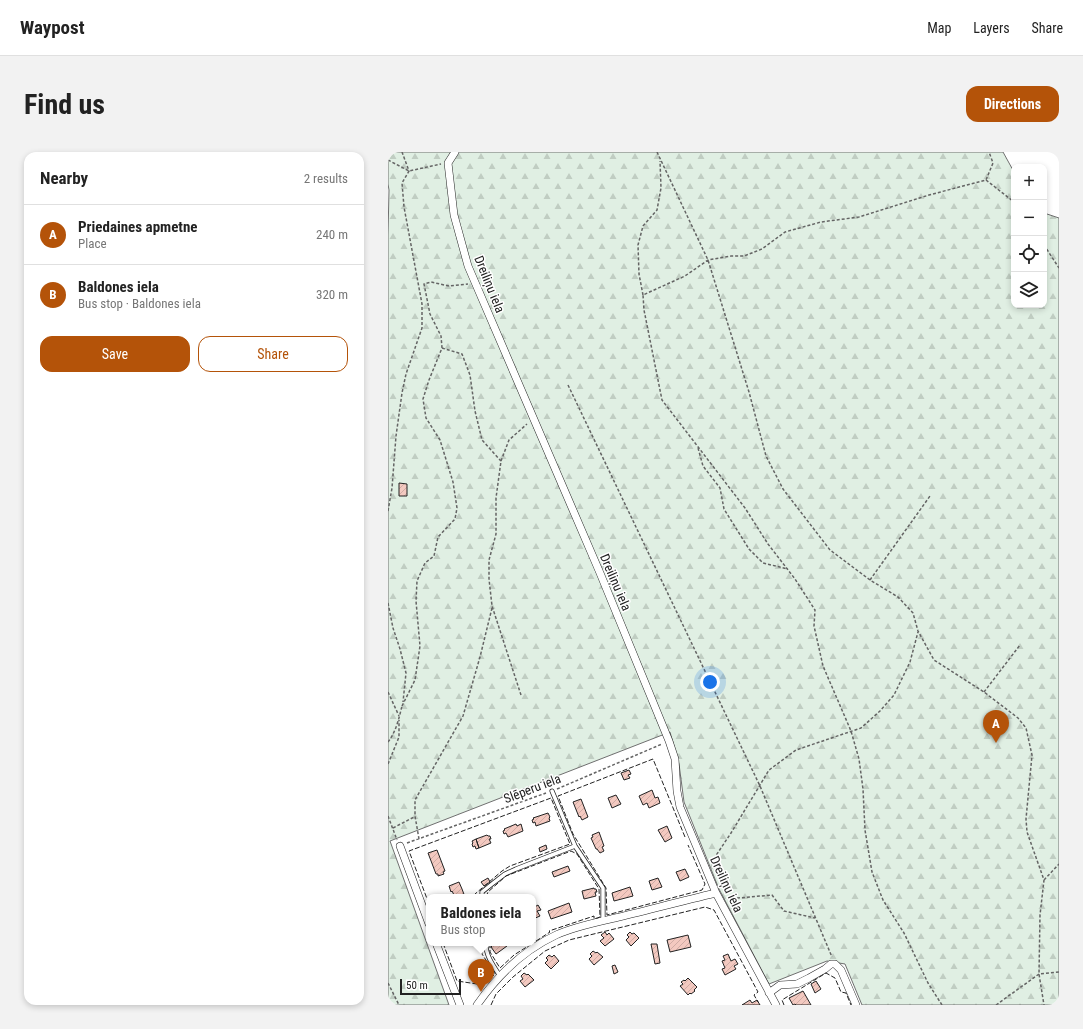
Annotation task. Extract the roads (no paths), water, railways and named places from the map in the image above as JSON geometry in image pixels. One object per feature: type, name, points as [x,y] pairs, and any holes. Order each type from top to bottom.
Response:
[{"type":"street","name":"Dreiliņu iela","points":[[455,152],[448,163],[454,215],[468,266],[600,573],[669,741],[675,759],[677,791],[680,807],[706,870],[717,896],[776,1005]]},
{"type":"street","points":[[400,846],[426,916]]},
{"type":"street","points":[[477,1005],[500,976],[524,954],[556,935],[584,925],[717,896]]},
{"type":"street","points":[[437,946],[460,1005]]},
{"type":"street","points":[[769,992],[780,985],[797,984],[825,969],[831,964],[835,964],[841,970],[856,1005]]},
{"type":"lane","points":[[552,791],[575,846],[603,888],[603,921]]},
{"type":"lane","points":[[482,894],[482,892],[505,874],[575,846]]},
{"type":"lane","points":[[486,946],[488,955],[500,976]]},
{"type":"place","name":"Priedaines apmetne","points":[[996,743]]},
{"type":"place","name":"Baldones iela","points":[[481,992]]}]
